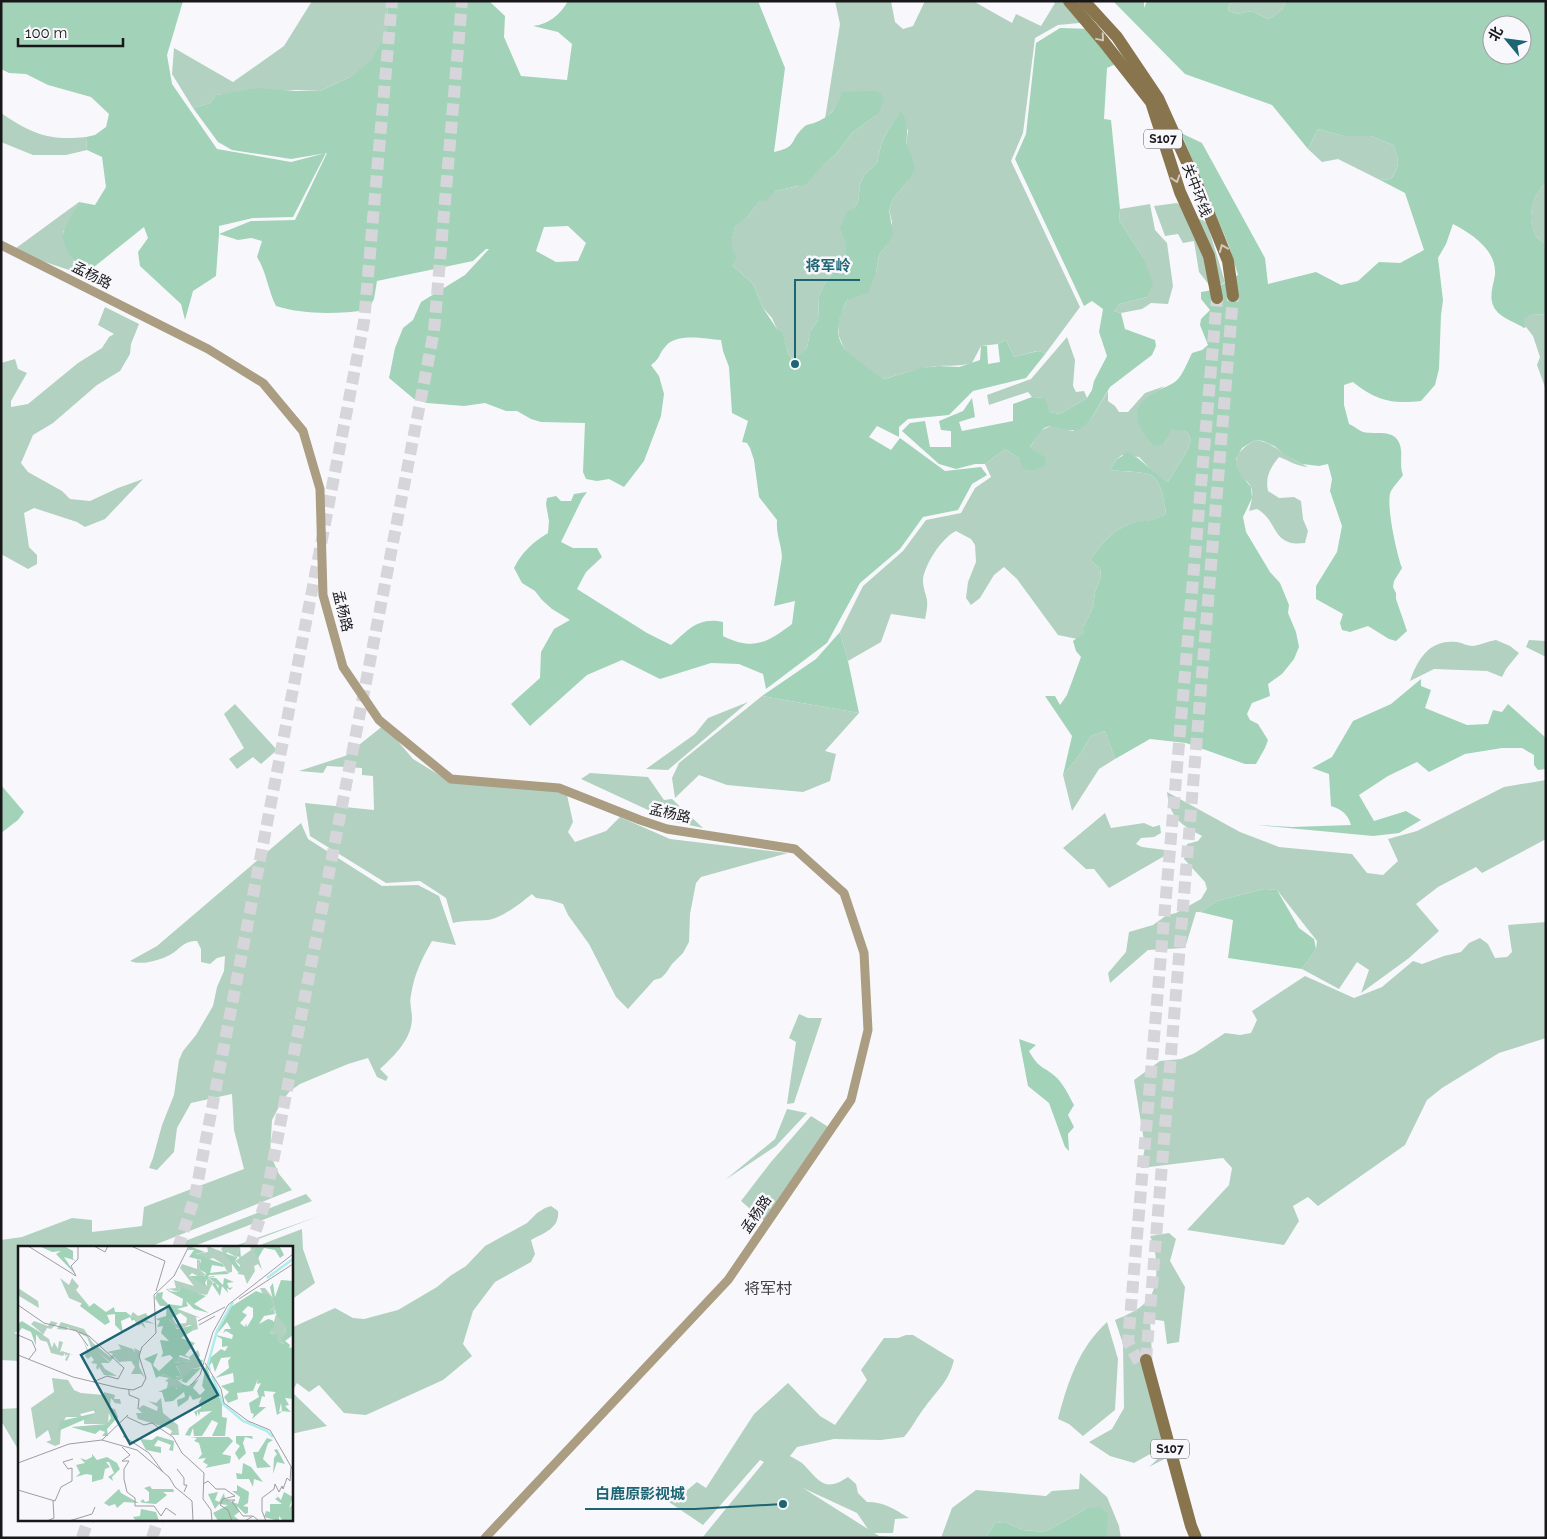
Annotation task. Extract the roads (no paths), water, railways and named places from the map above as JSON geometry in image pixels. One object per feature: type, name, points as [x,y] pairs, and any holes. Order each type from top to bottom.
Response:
[{"type":"highway","name":"关中环线","points":[[1069,1],[1104,41],[1151,102],[1180,192],[1209,256],[1217,298]]},
{"type":"highway","name":"关中环线","points":[[1084,1],[1117,37],[1158,98],[1199,189],[1228,261],[1233,296]]},
{"type":"highway","name":"S107","points":[[1189,1538],[1142,1361],[1196,1538]]},
{"type":"main road","name":"孟杨路","points":[[1,245],[208,349],[263,384],[269,390],[303,431],[320,490],[323,595],[344,668],[380,720],[451,779],[559,788],[667,829],[795,848],[844,894],[864,953],[868,1030],[851,1100],[728,1280],[485,1538]]},
{"type":"tunnel","points":[[179,1246],[195,1196],[364,322],[392,1]]},
{"type":"tunnel","points":[[251,1246],[265,1203],[434,331],[462,1]]},
{"type":"tunnel","points":[[1146,1360],[1233,296]]},
{"type":"tunnel","points":[[1139,1362],[1128,1342],[1217,298]]},
{"type":"tunnel","points":[[82,1538],[87,1522]]},
{"type":"tunnel","points":[[152,1538],[157,1522]]},
{"type":"place","name":"将军岭","points":[[795,364]]},
{"type":"place","name":"白鹿原影视城","points":[[783,1504]]},
{"type":"district","name":"将军村","points":[[768,1288]]}]
